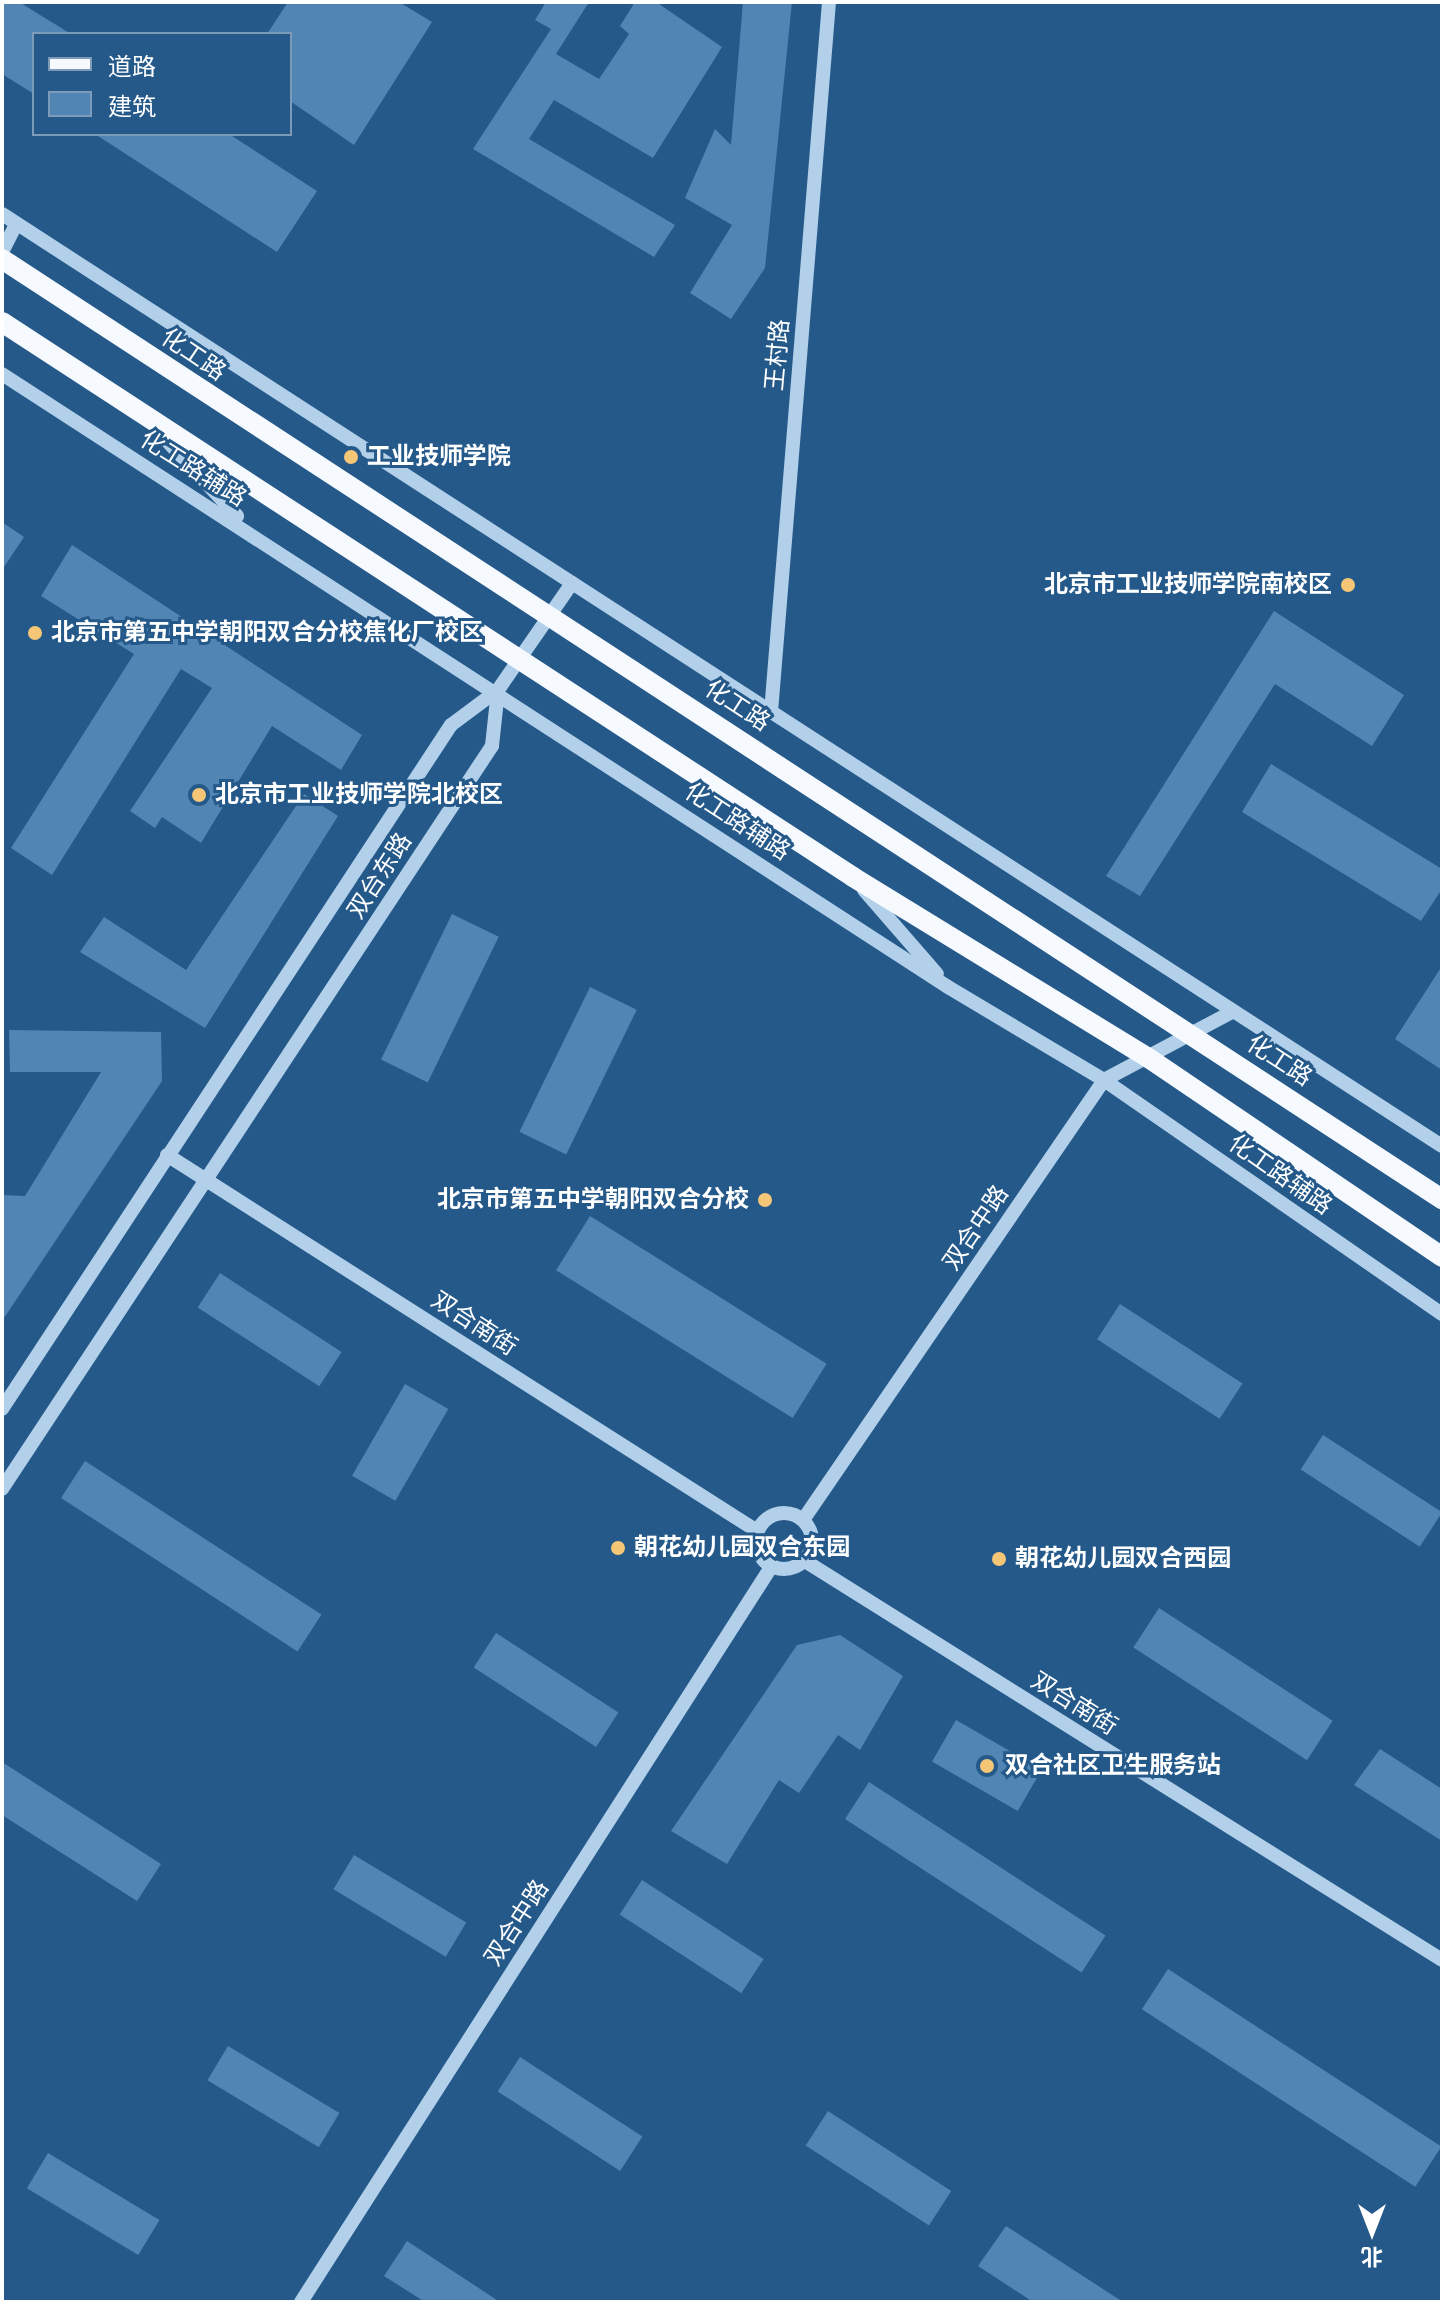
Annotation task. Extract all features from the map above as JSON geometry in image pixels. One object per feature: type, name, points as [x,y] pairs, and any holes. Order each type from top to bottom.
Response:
[{"type":"main road","name":"化工路","points":[[2,259],[1442,1199]]},
{"type":"main road","points":[[2,322],[853,877],[1150,1059],[1442,1257]]},
{"type":"street","name":"王村路","points":[[771,712],[829,2]]},
{"type":"street","points":[[2,214],[1230,1013],[1442,1146]]},
{"type":"street","points":[[2,252],[16,224]]},
{"type":"street","name":"化工路辅路","points":[[2,374],[498,690],[948,987],[1104,1080],[1442,1314]]},
{"type":"street","points":[[136,409],[251,532]]},
{"type":"street","points":[[498,690],[572,583]]},
{"type":"street","name":"双台东路","points":[[2,1409],[451,725],[498,690]]},
{"type":"street","name":"双台东路","points":[[2,1489],[492,746],[498,690]]},
{"type":"street","points":[[853,877],[948,987]]},
{"type":"street","points":[[1104,1080],[1193,1037],[1230,1013]]},
{"type":"street","name":"双合中路","points":[[803,1520],[1104,1080]]},
{"type":"street","name":"双合南街","points":[[167,1155],[757,1531]]},
{"type":"street","points":[[777,1513],[803,1520],[812,1536],[805,1561],[771,1567],[756,1548],[757,1531],[777,1513]]},
{"type":"street","name":"双合南街","points":[[805,1561],[1442,1960]]},
{"type":"street","name":"双合中路","points":[[301,2302],[771,1567]]},
{"type":"building","points":[[2,2],[19,2],[68,32],[32,32],[32,93],[2,74]]},
{"type":"building","points":[[288,2],[399,2],[432,22],[354,145],[292,102],[292,32],[268,32]]},
{"type":"building","points":[[546,2],[589,2],[556,54],[599,79],[629,34],[620,26],[635,2],[656,2],[722,47],[653,158],[554,100],[529,139],[675,225],[654,257],[473,149],[551,29],[535,20]]},
{"type":"building","points":[[743,2],[792,2],[765,268],[731,319],[690,293],[732,225],[685,198],[715,129],[731,145]]},
{"type":"building","points":[[98,136],[232,136],[317,191],[277,252]]},
{"type":"building","points":[[2,522],[24,537],[2,570]]},
{"type":"building","points":[[72,545],[362,735],[341,770],[272,726],[201,843],[162,817],[155,828],[130,811],[212,688],[181,669],[52,875],[11,848],[134,654],[41,596]]},
{"type":"building","points":[[1274,611],[1404,695],[1372,746],[1275,684],[1140,896],[1106,876]]},
{"type":"building","points":[[1271,764],[1442,869],[1442,889],[1421,921],[1242,812]]},
{"type":"building","points":[[304,794],[338,816],[205,1028],[80,952],[104,917],[186,970]]},
{"type":"building","points":[[452,914],[499,937],[428,1082],[381,1060]]},
{"type":"building","points":[[1442,966],[1442,1070],[1395,1039]]},
{"type":"building","points":[[590,987],[637,1010],[566,1155],[519,1132]]},
{"type":"building","points":[[9,1030],[161,1032],[162,1081],[2,1321],[2,1195],[25,1196],[101,1072],[10,1072]]},
{"type":"building","points":[[590,1216],[827,1364],[793,1418],[556,1270]]},
{"type":"building","points":[[220,1273],[342,1352],[319,1386],[198,1307]]},
{"type":"building","points":[[1120,1304],[1242,1384],[1220,1419],[1097,1339]]},
{"type":"building","points":[[405,1384],[448,1409],[395,1501],[352,1476]]},
{"type":"building","points":[[1323,1435],[1442,1512],[1420,1547],[1301,1469]]},
{"type":"building","points":[[85,1461],[322,1615],[298,1651],[61,1498]]},
{"type":"building","points":[[1159,1608],[1333,1721],[1307,1760],[1133,1647]]},
{"type":"building","points":[[496,1633],[618,1713],[596,1747],[474,1667]]},
{"type":"building","points":[[840,1635],[903,1676],[860,1750],[838,1735],[799,1793],[779,1780],[727,1864],[671,1831],[797,1645]]},
{"type":"building","name":"双合社区卫生服务站","points":[[956,1720],[1042,1770],[1018,1811],[932,1762]]},
{"type":"building","points":[[1380,1749],[1442,1789],[1442,1841],[1354,1785]]},
{"type":"building","points":[[2,1762],[161,1864],[137,1901],[2,1815]]},
{"type":"building","points":[[869,1782],[1106,1936],[1082,1972],[845,1819]]},
{"type":"building","points":[[354,1855],[466,1922],[446,1957],[333,1889]]},
{"type":"building","points":[[642,1880],[764,1959],[741,1993],[620,1914]]},
{"type":"building","points":[[1168,1969],[1441,2147],[1415,2187],[1142,2009]]},
{"type":"building","points":[[228,2046],[339,2113],[319,2147],[207,2080]]},
{"type":"building","points":[[520,2057],[642,2137],[620,2171],[498,2091]]},
{"type":"building","points":[[828,2111],[951,2191],[929,2225],[806,2145]]},
{"type":"building","points":[[48,2153],[159,2220],[138,2255],[27,2188]]},
{"type":"building","points":[[1006,2226],[1123,2302],[1033,2302],[978,2266]]},
{"type":"building","points":[[407,2241],[500,2302],[425,2302],[384,2276]]},
{"type":"place","name":"工业技师学院","points":[[351,457]]},
{"type":"place","name":"北京市工业技师学院南校区","points":[[1348,585]]},
{"type":"place","name":"北京市第五中学朝阳双合分校焦化厂校区","points":[[35,633]]},
{"type":"place","name":"北京市工业技师学院北校区","points":[[199,795]]},
{"type":"place","name":"北京市第五中学朝阳双合分校","points":[[765,1200]]},
{"type":"place","name":"朝花幼儿园双合东园","points":[[618,1548]]},
{"type":"place","name":"朝花幼儿园双合西园","points":[[999,1559]]},
{"type":"place","name":"双合社区卫生服务站","points":[[987,1766]]}]
